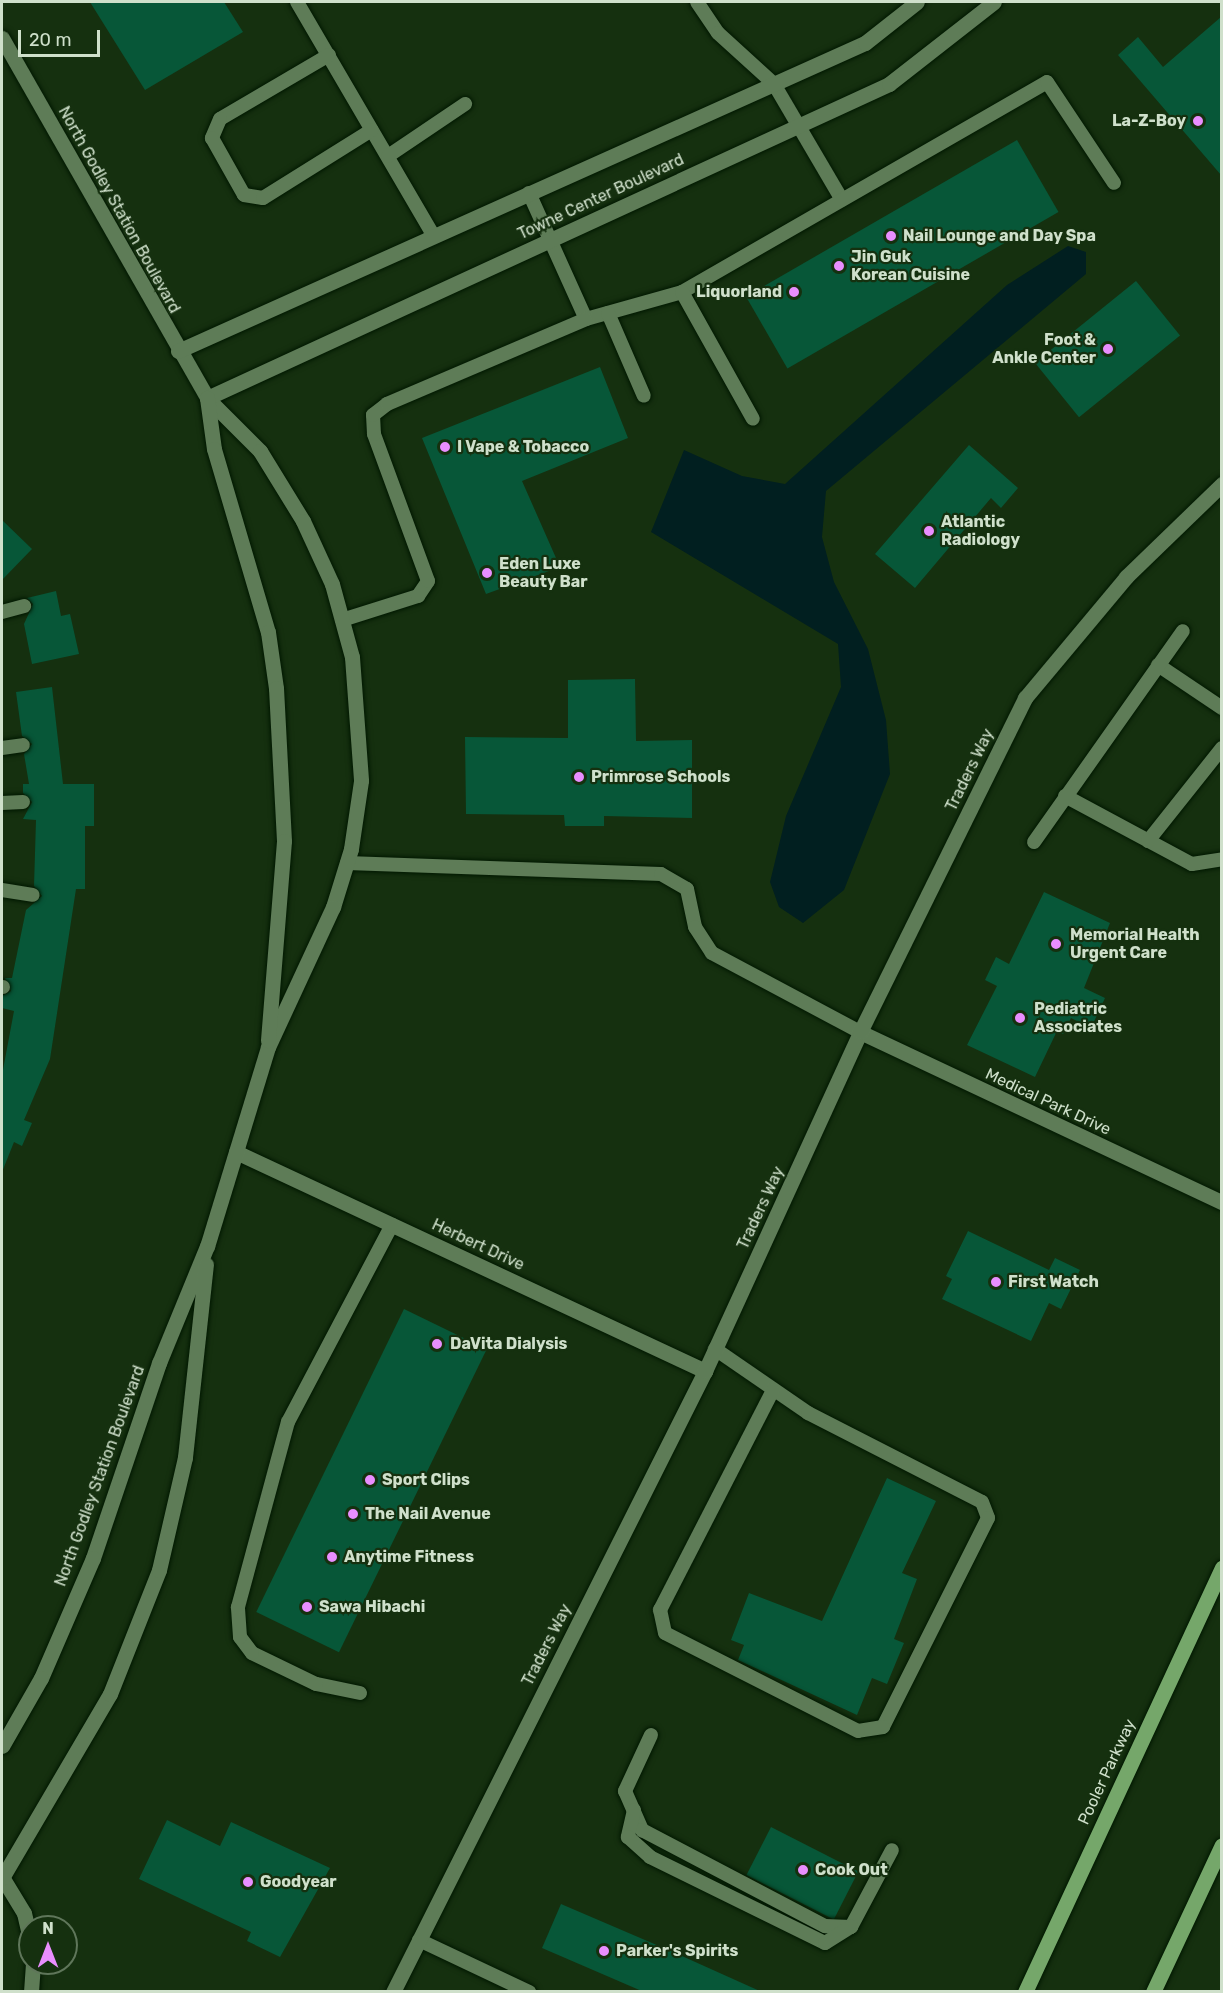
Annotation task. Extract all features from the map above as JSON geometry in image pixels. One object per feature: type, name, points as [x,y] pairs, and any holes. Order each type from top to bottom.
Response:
[{"type":"main road","name":"Pooler Parkway","points":[[1025,1992],[1221,1576]]},
{"type":"main road","points":[[1153,1992],[1221,1845]]},
{"type":"street","name":"Towne Center Boulevard","points":[[178,351],[865,43],[917,2]]},
{"type":"street","name":"Towne Center Boulevard","points":[[207,398],[889,84],[994,2]]},
{"type":"street","name":"North Godley Station Boulevard","points":[[2,38],[178,351],[207,398],[260,451],[303,521],[342,620],[360,721],[361,782],[347,863],[333,907],[268,1047],[207,1246],[159,1363],[93,1558],[41,1678],[2,1746]]},
{"type":"street","name":"North Godley Station Boulevard","points":[[207,398],[214,449],[268,632],[276,688],[284,841],[268,1047]]},
{"type":"street","name":"Traders Way","points":[[393,1992],[705,1371],[860,1032],[1025,698],[1126,577],[1221,484]]},
{"type":"street","name":"Medical Park Drive","points":[[860,1032],[1221,1202]]},
{"type":"street","name":"Herbert Drive","points":[[236,1152],[705,1371]]},
{"type":"street","name":"North Godley Station Boulevard","points":[[2,1878],[110,1694],[159,1570],[185,1456],[207,1246]]},
{"type":"street","points":[[2,1878],[24,1915]]},
{"type":"street","points":[[31,1992],[32,1975]]},
{"type":"lane","points":[[297,2],[434,236]]},
{"type":"lane","points":[[697,2],[717,33],[774,84],[842,200]]},
{"type":"lane","points":[[328,55],[220,119],[212,138],[244,195],[263,198],[372,130]]},
{"type":"lane","points":[[342,620],[418,596],[428,581],[374,434],[373,415],[387,404],[585,319],[682,292],[1047,82],[1114,183]]},
{"type":"lane","points":[[388,156],[465,104]]},
{"type":"lane","points":[[529,193],[585,319]]},
{"type":"lane","points":[[682,292],[753,419]]},
{"type":"lane","points":[[608,313],[644,396]]},
{"type":"lane","points":[[2,612],[24,606]]},
{"type":"lane","points":[[1034,842],[1183,631]]},
{"type":"lane","points":[[1158,665],[1221,708]]},
{"type":"lane","points":[[2,748],[23,746]]},
{"type":"lane","points":[[1148,841],[1221,748]]},
{"type":"lane","points":[[1065,796],[1192,864],[1221,860]]},
{"type":"lane","points":[[2,803],[23,802]]},
{"type":"lane","points":[[347,863],[661,874],[687,889],[695,927],[712,953],[860,1032]]},
{"type":"lane","points":[[2,890],[33,895]]},
{"type":"lane","points":[[360,1693],[316,1684],[252,1653],[237,1624],[258,1522],[285,1433],[392,1225]]},
{"type":"lane","points":[[715,1349],[808,1413],[982,1502],[988,1518],[883,1727],[858,1731],[665,1633],[660,1610],[773,1390]]},
{"type":"lane","points":[[651,1734],[625,1791],[642,1830],[825,1926],[851,1927]]},
{"type":"lane","points":[[633,1810],[628,1837],[650,1857],[825,1943],[851,1927],[892,1850]]},
{"type":"lane","points":[[419,1940],[529,1992]]},
{"type":"water","points":[[1068,246],[1086,252],[1086,274],[826,491],[822,537],[834,582],[868,649],[886,720],[890,774],[844,890],[803,923],[779,907],[770,882],[786,816],[841,687],[838,644],[651,532],[684,450],[742,476],[785,484],[1007,285]]},
{"type":"building","points":[[90,2],[224,2],[243,32],[145,90]]},
{"type":"building","name":"La-Z-Boy","points":[[1221,17],[1221,175],[1118,55],[1138,37],[1163,67]]},
{"type":"building","points":[[1017,140],[1058,212],[787,368],[746,296]]},
{"type":"building","name":"Foot & Ankle Center","points":[[1136,281],[1180,335],[1079,417],[1035,363]]},
{"type":"building","points":[[600,367],[628,438],[522,481],[560,567],[486,594],[422,438]]},
{"type":"building","name":"Atlantic Radiology","points":[[969,445],[1018,488],[1001,508],[991,498],[915,588],[875,554]]},
{"type":"building","points":[[2,520],[32,549],[2,580]]},
{"type":"building","points":[[56,591],[61,616],[70,614],[79,654],[32,664],[24,624],[33,604],[27,598]]},
{"type":"building","name":"Primrose Schools","points":[[635,679],[636,741],[692,740],[692,818],[604,816],[604,826],[565,826],[564,815],[466,814],[465,737],[568,738],[568,680]]},
{"type":"building","points":[[52,687],[63,784],[94,784],[94,826],[85,826],[85,889],[76,889],[50,1059],[24,1120],[32,1123],[22,1146],[14,1142],[2,1172],[2,1075],[14,1011],[2,1008],[2,996],[11,991],[5,978],[12,978],[26,910],[42,896],[34,886],[36,820],[23,819],[32,802],[23,793],[23,784],[29,784],[24,754],[32,744],[22,736],[16,692]]},
{"type":"building","points":[[1044,892],[1110,923],[1084,988],[1105,998],[1091,1028],[1071,1018],[1063,1034],[1057,1031],[1035,1077],[967,1045],[997,986],[985,980],[996,957],[1009,964]]},
{"type":"building","points":[[968,1231],[1049,1270],[1055,1258],[1080,1270],[1061,1309],[1049,1303],[1031,1341],[942,1299],[952,1279],[946,1276]]},
{"type":"building","points":[[404,1309],[487,1349],[339,1652],[256,1612]]},
{"type":"building","points":[[887,1478],[936,1501],[902,1573],[917,1579],[894,1639],[904,1643],[887,1684],[872,1678],[857,1715],[738,1660],[744,1645],[731,1640],[749,1593],[822,1621]]},
{"type":"building","points":[[167,1820],[220,1846],[231,1822],[330,1868],[280,1957],[247,1941],[251,1932],[139,1879]]},
{"type":"building","points":[[771,1827],[858,1871],[834,1920],[746,1875]]},
{"type":"building","points":[[561,1904],[762,1992],[644,1992],[542,1948]]},
{"type":"place","name":"La-Z-Boy","points":[[1198,121]]},
{"type":"place","name":"Nail Lounge and Day Spa","points":[[891,236]]},
{"type":"place","name":"Jin Guk Korean Cuisine","points":[[839,266]]},
{"type":"place","name":"Liquorland","points":[[794,292]]},
{"type":"place","name":"Foot & Ankle Center","points":[[1108,349]]},
{"type":"place","name":"I Vape & Tobacco","points":[[445,447]]},
{"type":"place","name":"Atlantic Radiology","points":[[929,531]]},
{"type":"place","name":"Eden Luxe Beauty Bar","points":[[487,573]]},
{"type":"place","name":"Primrose Schools","points":[[579,777]]},
{"type":"place","name":"Memorial Health Urgent Care","points":[[1056,944]]},
{"type":"place","name":"Pediatric Associates","points":[[1020,1018]]},
{"type":"place","name":"First Watch","points":[[996,1282]]},
{"type":"place","name":"DaVita Dialysis","points":[[437,1344]]},
{"type":"place","name":"Sport Clips","points":[[370,1480]]},
{"type":"place","name":"The Nail Avenue","points":[[353,1514]]},
{"type":"place","name":"Anytime Fitness","points":[[332,1557]]},
{"type":"place","name":"Sawa Hibachi","points":[[307,1607]]},
{"type":"place","name":"Cook Out","points":[[803,1870]]},
{"type":"place","name":"Goodyear","points":[[248,1882]]},
{"type":"place","name":"Parker's Spirits","points":[[604,1951]]}]
